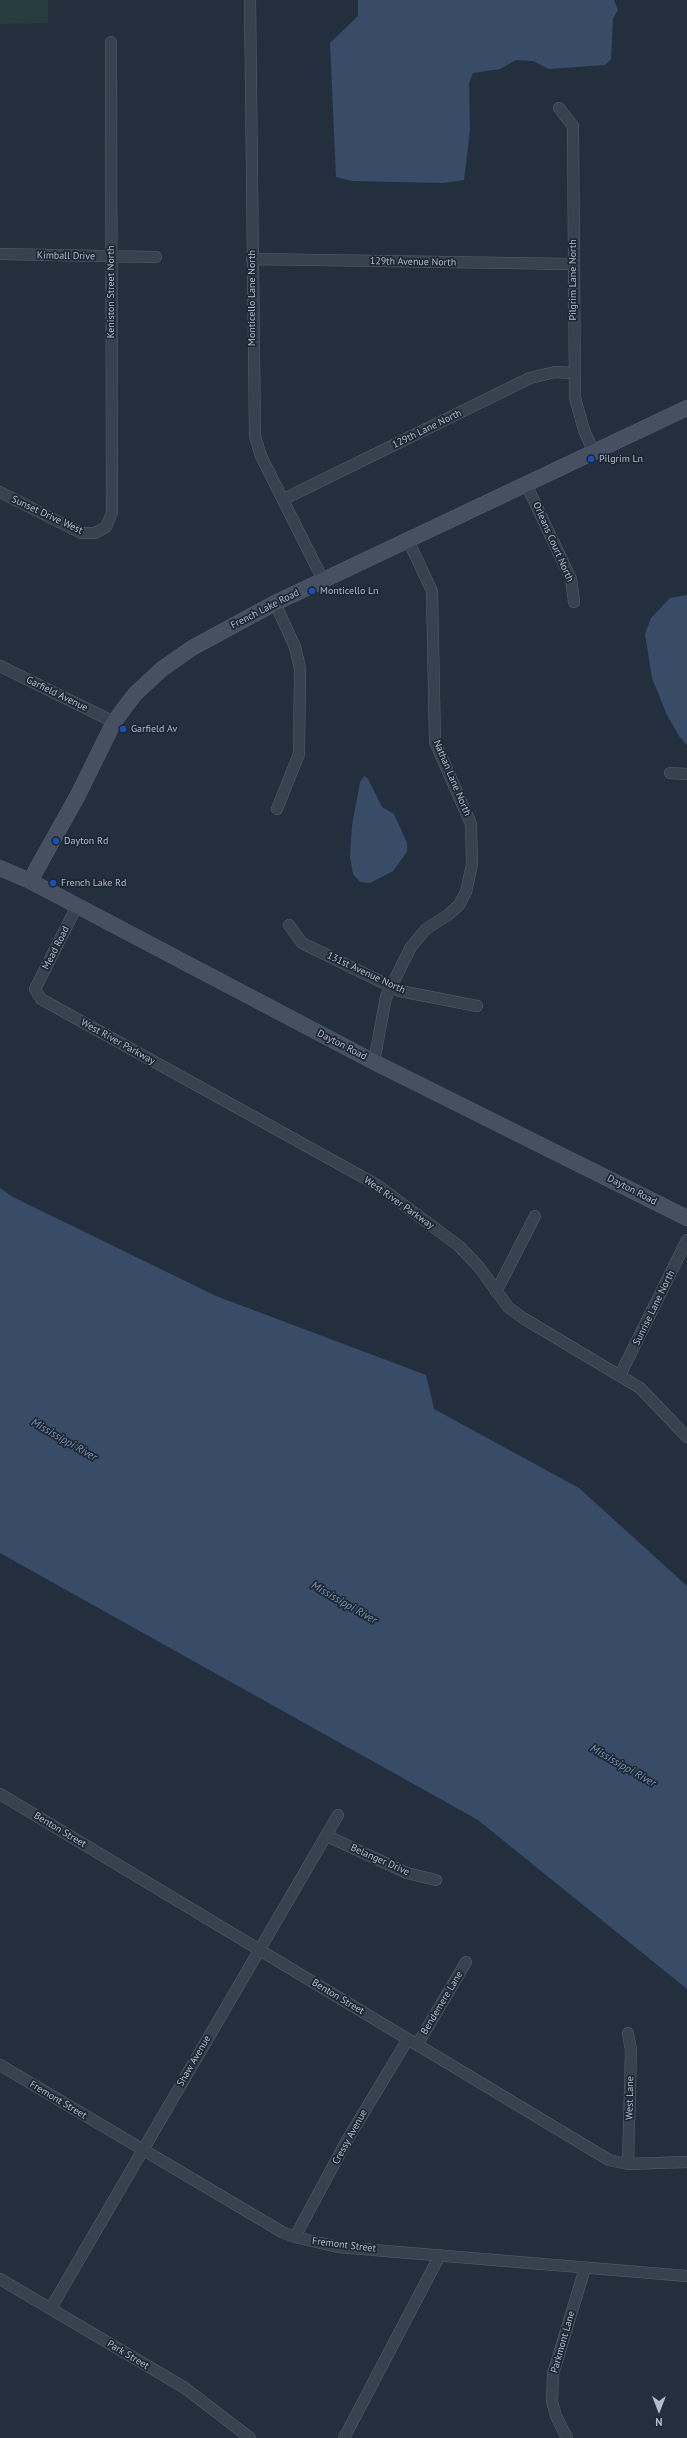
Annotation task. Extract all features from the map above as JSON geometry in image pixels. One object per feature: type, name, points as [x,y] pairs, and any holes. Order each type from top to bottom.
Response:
[{"type":"street","name":"Monticello Lane North","points":[[250,0],[255,436],[261,456],[284,499],[323,580]]},
{"type":"street","name":"Keniston Street North","points":[[95,534],[106,527],[112,513],[111,42]]},
{"type":"street","name":"Pilgrim Lane North","points":[[559,108],[573,126],[575,398],[578,412],[594,453]]},
{"type":"street","name":"Kimball Drive","points":[[0,254],[156,257]]},
{"type":"street","name":"129th Avenue North","points":[[252,259],[573,264]]},
{"type":"street","name":"129th Lane North","points":[[284,499],[530,378],[555,372],[574,373]]},
{"type":"street","name":"French Lake Road","points":[[30,881],[78,795],[114,722],[135,694],[162,669],[192,648],[275,603],[687,408]]},
{"type":"street","name":"Orleans Court North","points":[[526,484],[571,579],[574,602]]},
{"type":"street","name":"Sunset Drive West","points":[[0,492],[82,533],[95,534]]},
{"type":"street","name":"Nathan Lane North","points":[[374,1062],[386,997],[417,937],[459,905],[466,892],[472,864],[471,824],[435,742],[432,590],[408,540]]},
{"type":"street","points":[[275,603],[295,647],[300,668],[299,754],[277,809]]},
{"type":"street","name":"Garfield Avenue","points":[[0,666],[114,722]]},
{"type":"street","points":[[670,773],[687,774]]},
{"type":"street","name":"Dayton Road","points":[[0,868],[30,881],[374,1062],[687,1218]]},
{"type":"street","name":"Mead Road","points":[[36,989],[77,906]]},
{"type":"street","name":"131st Avenue North","points":[[289,925],[302,943],[392,986],[414,995],[477,1006]]},
{"type":"street","name":"West River Parkway","points":[[36,989],[41,999],[377,1185],[459,1246],[479,1267],[508,1307],[523,1318],[640,1388],[687,1437]]},
{"type":"street","points":[[496,1292],[535,1216]]},
{"type":"street","name":"Sunrise Lane North","points":[[620,1375],[687,1240]]},
{"type":"street","name":"Benton Street","points":[[0,1794],[600,2154],[619,2163],[628,2164],[687,2162]]},
{"type":"street","name":"Shaw Avenue","points":[[51,2308],[258,1949],[327,1836],[338,1815]]},
{"type":"street","name":"Belanger Drive","points":[[327,1836],[407,1873],[436,1880]]},
{"type":"street","name":"Bendemere Lane","points":[[412,2042],[466,1962]]},
{"type":"street","name":"West Lane","points":[[628,2033],[631,2050],[628,2164]]},
{"type":"street","name":"Cressy Avenue","points":[[295,2237],[346,2142],[412,2042]]},
{"type":"street","name":"Fremont Street","points":[[0,2065],[282,2232],[295,2237],[332,2246],[687,2276]]},
{"type":"street","points":[[344,2438],[440,2255]]},
{"type":"street","name":"Parkmont Lane","points":[[567,2438],[556,2416],[552,2401],[553,2374],[585,2268]]},
{"type":"street","name":"Park Street","points":[[0,2279],[185,2388],[250,2438]]},
{"type":"green space","points":[[0,0],[48,0],[48,23],[0,24]]},
{"type":"water","points":[[358,0],[614,0],[618,10],[613,18],[611,59],[605,65],[549,69],[533,61],[516,60],[500,69],[473,73],[469,83],[470,130],[464,180],[443,183],[352,181],[336,177],[330,43],[358,16]]},
{"type":"water","points":[[687,595],[687,745],[679,736],[667,715],[652,678],[645,634],[651,618],[670,598]]},
{"type":"water","points":[[364,776],[368,779],[382,807],[394,814],[407,843],[407,852],[393,871],[370,883],[360,882],[353,874],[350,857],[352,826],[360,782]]},
{"type":"water","name":"Mississippi River","points":[[0,1188],[13,1197],[216,1296],[426,1375],[434,1409],[579,1488],[687,1586],[687,1989],[478,1820],[0,1553]]},
{"type":"place","name":"Pilgrim Ln","points":[[591,459]]},
{"type":"place","name":"Monticello Ln","points":[[312,591]]},
{"type":"place","name":"Garfield Av","points":[[123,729]]},
{"type":"place","name":"Dayton Rd","points":[[56,841]]},
{"type":"place","name":"French Lake Rd","points":[[53,883]]}]
